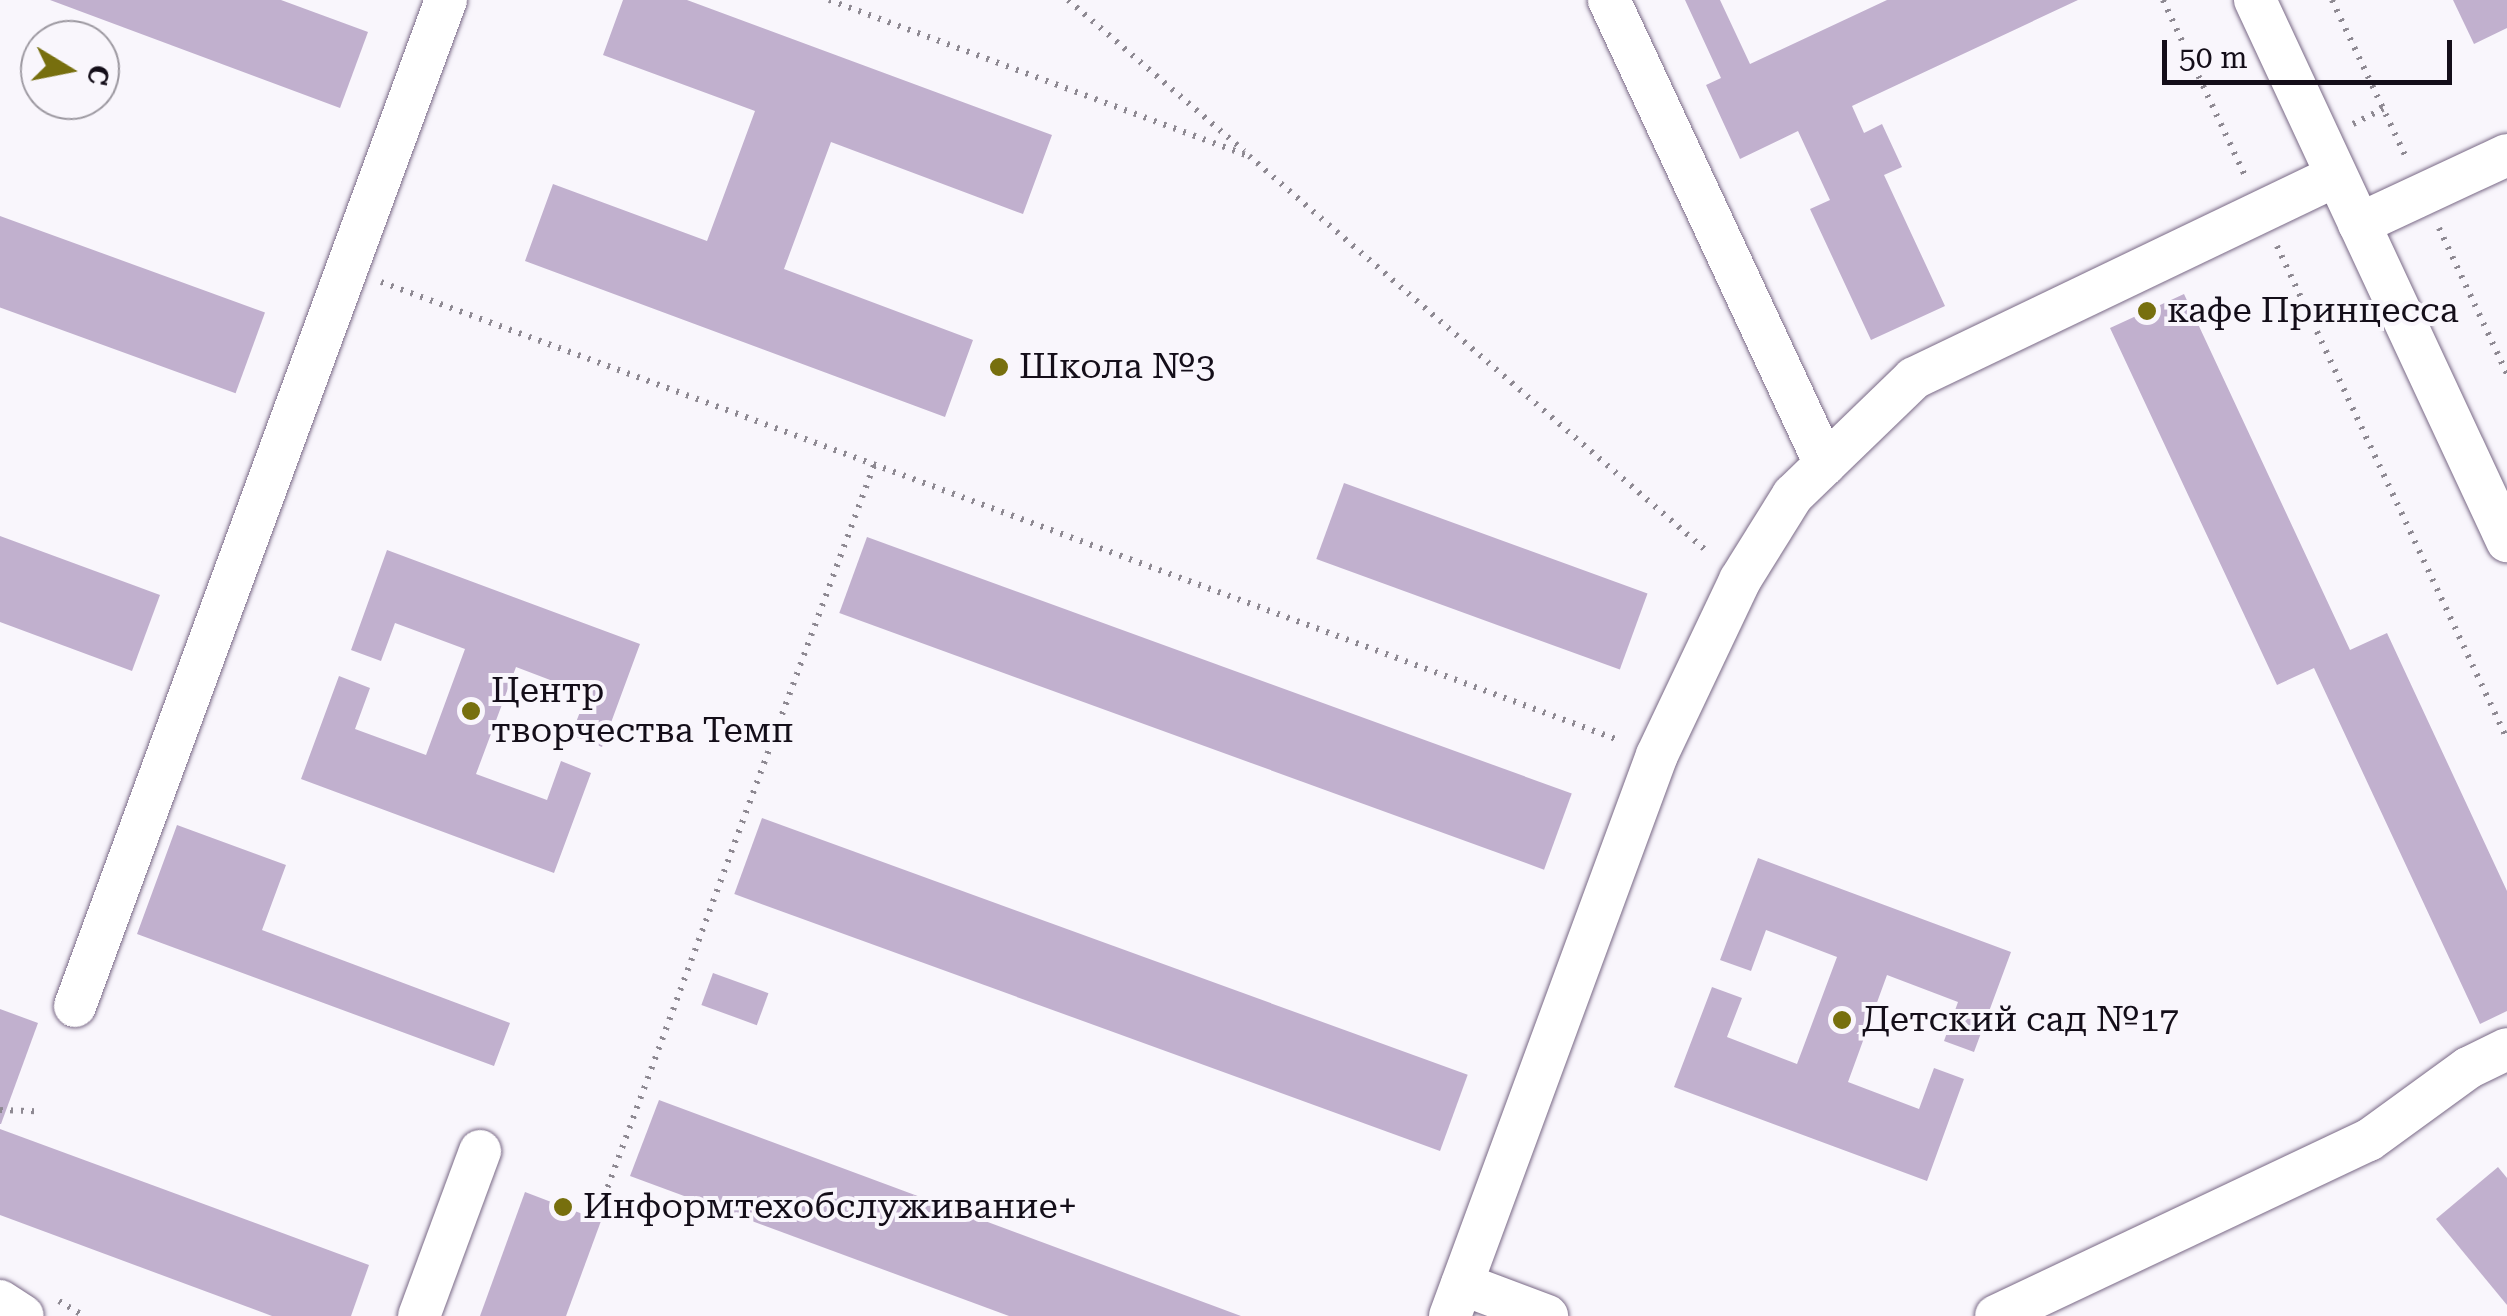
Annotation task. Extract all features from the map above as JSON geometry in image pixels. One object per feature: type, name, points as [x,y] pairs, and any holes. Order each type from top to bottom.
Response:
[{"type":"street","points":[[75,1006],[446,0]]},
{"type":"street","points":[[1609,0],[1826,464]]},
{"type":"street","points":[[2255,0],[2507,542]]},
{"type":"street","points":[[2359,224],[2507,155]]},
{"type":"street","points":[[1547,1316],[1456,1300],[1657,755],[1740,580],[1793,495],[1914,378],[2336,176]]},
{"type":"street","points":[[1996,1316],[2369,1140],[2468,1068],[2507,1049]]},
{"type":"street","points":[[419,1316],[480,1151]]},
{"type":"street","points":[[0,1302],[23,1316]]},
{"type":"path","points":[[829,0],[1249,156]]},
{"type":"path","points":[[1068,0],[1740,580]]},
{"type":"path","points":[[2163,0],[2507,739]]},
{"type":"path","points":[[347,270],[1657,755]]},
{"type":"path","points":[[604,1197],[874,465]]},
{"type":"path","points":[[0,1110],[36,1111]]},
{"type":"building","points":[[50,0],[281,0],[368,32],[340,108],[120,26],[120,20],[104,20]]},
{"type":"building","points":[[623,0],[687,0],[1052,135],[1023,214],[831,142],[784,269],[973,340],[945,417],[525,261],[553,184],[707,241],[755,111],[603,55]]},
{"type":"building","points":[[1685,0],[1720,0],[1750,64],[1887,0],[2078,0],[1852,106],[1864,133],[1882,124],[1902,167],[1884,175],[1945,306],[1871,340],[1810,209],[1830,200],[1798,131],[1740,159],[1706,85],[1721,78]]},
{"type":"building","points":[[2453,0],[2507,0],[2507,28],[2474,44]]},
{"type":"building","points":[[0,216],[265,312],[236,393],[0,308]]},
{"type":"building","points":[[2184,294],[2350,650],[2387,633],[2507,891],[2507,1011],[2480,1024],[2314,668],[2277,685],[2110,328]]},
{"type":"building","points":[[1344,483],[1648,593],[1620,670],[1316,559]]},
{"type":"building","points":[[0,536],[160,595],[132,671],[0,622]]},
{"type":"building","points":[[867,537],[1572,794],[1544,870],[839,613]]},
{"type":"building","name":"Центр творчества Темп","points":[[387,550],[640,644],[602,747],[571,735],[587,694],[516,667],[476,774],[547,800],[561,761],[591,773],[554,873],[301,779],[339,676],[370,688],[355,729],[426,755],[465,649],[395,623],[381,661],[351,650]]},
{"type":"building","points":[[762,818],[1468,1075],[1440,1151],[734,894]]},
{"type":"building","points":[[177,825],[286,865],[262,930],[510,1023],[494,1066],[137,934]]},
{"type":"building","name":"Детский сад №17","points":[[1758,858],[2011,952],[1974,1052],[1944,1041],[1958,1002],[1887,975],[1848,1082],[1919,1109],[1934,1068],[1964,1079],[1927,1181],[1674,1087],[1712,987],[1742,998],[1727,1037],[1797,1064],[1837,957],[1766,930],[1751,971],[1720,960]]},
{"type":"building","points":[[713,973],[768,993],[757,1025],[701,1005]]},
{"type":"building","points":[[0,1009],[38,1023],[1,1124],[0,1124]]},
{"type":"building","points":[[659,1100],[1241,1316],[1009,1316],[630,1176]]},
{"type":"building","points":[[0,1129],[369,1265],[351,1316],[272,1316],[0,1215]]},
{"type":"building","points":[[2498,1167],[2507,1178],[2507,1305],[2436,1219]]},
{"type":"building","points":[[525,1192],[601,1221],[566,1316],[480,1316]]},
{"type":"place","name":"кафе Принцесса","points":[[2147,311]]},
{"type":"place","name":"Школа №3","points":[[999,367]]},
{"type":"place","name":"Центр творчества Темп","points":[[471,711]]},
{"type":"place","name":"Детский сад №17","points":[[1842,1020]]},
{"type":"place","name":"Информтехобслуживание+","points":[[563,1207]]}]
